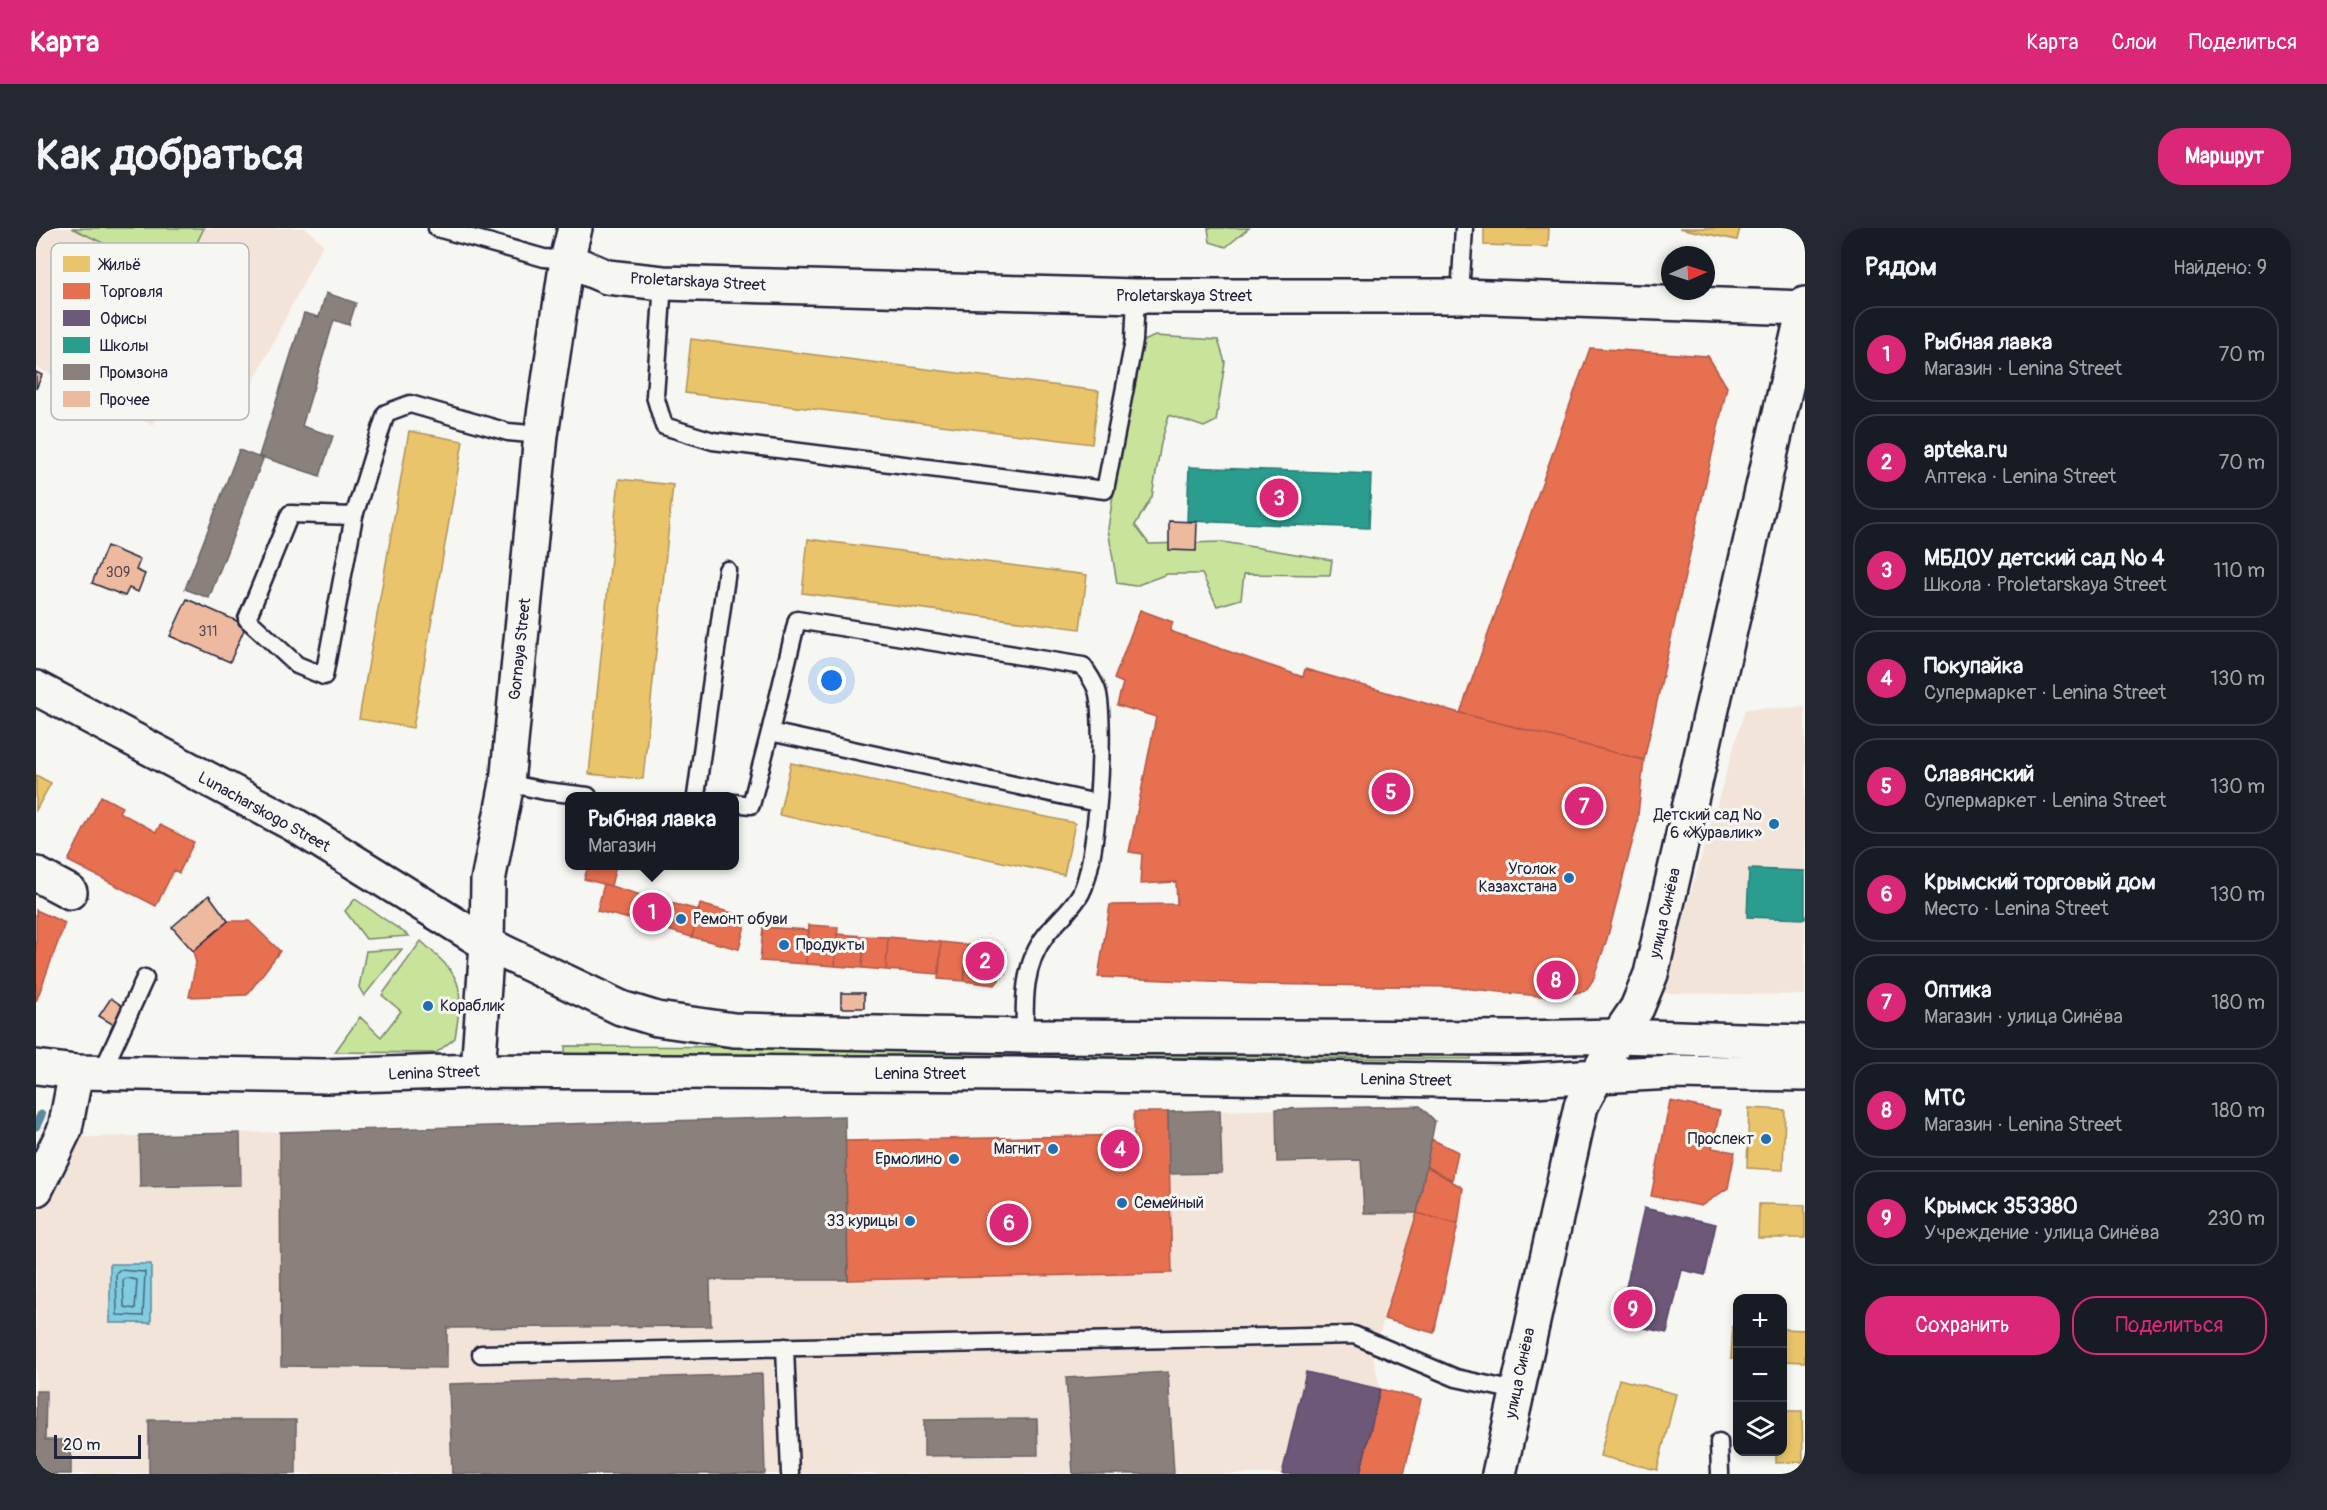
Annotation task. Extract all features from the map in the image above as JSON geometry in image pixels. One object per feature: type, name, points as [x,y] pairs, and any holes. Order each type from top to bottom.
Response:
[{"type":"main road","name":"Gornaya Street","points":[[478,1071],[488,944],[488,881],[507,783],[541,435],[567,260],[574,228]]},
{"type":"main road","name":"Proletarskaya Street","points":[[567,260],[607,277],[663,283],[1136,296],[1460,296],[1805,307]]},
{"type":"main road","name":"улица Синёва","points":[[1499,1474],[1581,1106],[1618,1036],[1637,1008],[1651,974],[1805,307]]},
{"type":"main road","name":"Lunacharskogo Street","points":[[36,688],[293,824],[488,944]]},
{"type":"main road","points":[[36,874],[70,892]]},
{"type":"main road","points":[[488,944],[621,1008],[657,1019],[734,1030],[1025,1036],[1518,1038],[1618,1036],[1805,1042]]},
{"type":"main road","name":"Lenina Street","points":[[36,1067],[89,1072],[324,1076],[478,1071],[1011,1074],[1517,1081],[1673,1072],[1805,1074]]},
{"type":"main road","points":[[36,1189],[89,1072]]},
{"type":"lane","points":[[438,228],[544,258],[567,260]]},
{"type":"lane","points":[[1460,296],[1464,228]]},
{"type":"lane","points":[[663,283],[655,396],[664,426],[713,441],[1106,490],[1134,341],[1136,296]]},
{"type":"lane","points":[[354,516],[290,514],[247,619],[297,665],[324,676],[354,516],[386,413],[410,404],[508,432],[541,435]]},
{"type":"lane","points":[[697,792],[727,570]]},
{"type":"lane","points":[[739,804],[751,805],[797,620],[1083,666],[1098,692],[1102,742],[1090,868],[1081,894],[1044,938],[1033,956],[1024,994],[1025,1036]]},
{"type":"lane","points":[[770,732],[1097,803]]},
{"type":"lane","points":[[507,783],[565,793]]},
{"type":"lane","points":[[89,1072],[145,978]]},
{"type":"lane","points":[[481,1354],[1354,1335],[1456,1378],[1516,1391]]},
{"type":"lane","points":[[785,1347],[790,1474]]},
{"type":"lane","points":[[1719,1442],[1720,1474]]},
{"type":"shaded area","points":[[36,228],[305,228],[323,244],[249,390],[249,243],[51,243],[51,374],[36,367]]},
{"type":"shaded area","points":[[142,420],[155,420],[152,425]]},
{"type":"shaded area","points":[[1805,707],[1805,995],[1661,993],[1745,709]]},
{"type":"shaded area","points":[[1420,1106],[1435,1121],[1417,1213],[1373,1355],[1380,1389],[1306,1372],[1282,1474],[36,1474],[36,1197],[56,1138],[845,1116],[845,1141],[1171,1272],[1168,1112]]},
{"type":"green space","points":[[72,228],[204,228],[197,243],[103,243]]},
{"type":"green space","points":[[1208,228],[1249,228],[1226,247],[1210,242]]},
{"type":"green space","points":[[1155,336],[1218,340],[1225,362],[1216,421],[1204,427],[1169,415],[1161,443],[1152,497],[1135,525],[1149,544],[1223,542],[1332,560],[1330,575],[1244,574],[1241,599],[1217,606],[1202,574],[1167,574],[1135,586],[1117,583],[1108,529],[1135,345]]},
{"type":"green space","points":[[355,899],[409,936],[366,939],[345,911]]},
{"type":"green space","points":[[421,941],[445,964],[457,983],[459,1005],[455,1038],[436,1053],[335,1052],[360,1017],[381,1037],[401,1011],[382,995]]},
{"type":"green space","points":[[402,949],[364,996],[359,987],[366,951]]},
{"type":"green space","points":[[565,1046],[1001,1048],[1001,1056],[565,1054]]},
{"type":"green space","points":[[1048,1049],[1471,1052],[1471,1059],[1048,1057]]},
{"type":"water","points":[[110,1264],[151,1264],[151,1323],[110,1323]]},
{"type":"building: Жильё","points":[[1484,228],[1549,228],[1548,247],[1484,245]]},
{"type":"building: Жильё","points":[[1679,228],[1740,228],[1737,240]]},
{"type":"building: Жильё","points":[[691,339],[1099,391],[1092,444],[685,393]]},
{"type":"building: Жильё","points":[[409,431],[463,441],[413,728],[359,719]]},
{"type":"building: Жильё","points":[[619,479],[673,485],[643,779],[589,774]]},
{"type":"building: Жильё","points":[[808,539],[1087,575],[1080,629],[802,593]]},
{"type":"building: Жильё","points":[[791,763],[1075,823],[1064,875],[779,815]]},
{"type":"building: Жильё","points":[[36,775],[51,783],[36,810]]},
{"type":"building: Жильё","name":"Проспект","points":[[1749,1108],[1785,1110],[1783,1170],[1747,1168]]},
{"type":"building: Жильё","points":[[1759,1204],[1805,1205],[1805,1238],[1758,1238]]},
{"type":"building: Жильё","points":[[1733,1326],[1733,1358],[1731,1358]]},
{"type":"building: Жильё","points":[[1787,1329],[1805,1330],[1805,1362],[1787,1361]]},
{"type":"building: Жильё","points":[[1619,1379],[1676,1394],[1657,1470],[1600,1456]]},
{"type":"building: Жильё","points":[[1787,1411],[1802,1411],[1803,1462],[1776,1463],[1776,1456],[1787,1456]]},
{"type":"building: Торговля","points":[[1590,348],[1708,356],[1727,387],[1644,760],[1460,713]]},
{"type":"building: Торговля","points":[[1140,610],[1173,622],[1170,631],[1303,677],[1305,669],[1460,713],[1644,760],[1637,824],[1607,939],[1593,980],[1586,990],[1565,996],[1538,996],[1453,987],[1254,984],[1098,977],[1110,905],[1177,904],[1176,882],[1140,884],[1142,854],[1129,852],[1156,717],[1117,705],[1123,683],[1114,679]]},
{"type":"building: Торговля","points":[[101,796],[122,807],[119,812],[156,832],[160,825],[194,842],[179,873],[174,870],[156,906],[68,861]]},
{"type":"building: Торговля","points":[[587,870],[615,870],[611,886],[584,879]]},
{"type":"building: Торговля","points":[[604,884],[641,895],[634,920],[597,911]]},
{"type":"building: Торговля","points":[[641,895],[671,903],[664,929],[634,920]]},
{"type":"building: Торговля","name":"Ремонт обуви","points":[[671,903],[699,910],[692,937],[664,929]]},
{"type":"building: Торговля","points":[[700,904],[747,917],[739,949],[692,937]]},
{"type":"building: Торговля","points":[[36,910],[65,923],[36,1002]]},
{"type":"building: Торговля","points":[[228,921],[249,921],[280,951],[247,995],[189,997],[196,963],[193,951]]},
{"type":"building: Торговля","points":[[809,925],[838,927],[835,966],[806,964]]},
{"type":"building: Торговля","name":"Продукты","points":[[763,927],[809,930],[806,964],[760,961]]},
{"type":"building: Торговля","points":[[837,934],[864,936],[862,968],[835,966]]},
{"type":"building: Торговля","points":[[864,936],[888,937],[886,970],[862,968]]},
{"type":"building: Торговля","points":[[888,937],[941,942],[939,974],[886,970]]},
{"type":"building: Торговля","points":[[941,942],[967,945],[964,981],[938,979]]},
{"type":"building: Торговля","points":[[967,945],[1004,949],[1005,973],[995,985],[964,981]]},
{"type":"building: Торговля","points":[[1670,1101],[1720,1111],[1712,1148],[1735,1152],[1728,1188],[1701,1206],[1651,1196]]},
{"type":"building: Торговля","points":[[1134,1112],[1168,1112],[1172,1273],[848,1280],[845,1141],[1134,1135]]},
{"type":"building: Торговля","points":[[1431,1139],[1458,1152],[1452,1180],[1426,1166]]},
{"type":"building: Торговля","points":[[1426,1166],[1463,1188],[1458,1224],[1417,1213]]},
{"type":"building: Торговля","points":[[1417,1213],[1458,1224],[1434,1333],[1384,1319]]},
{"type":"building: Торговля","points":[[1380,1389],[1421,1399],[1404,1474],[1360,1474]]},
{"type":"building: Офисы","points":[[1644,1208],[1716,1224],[1705,1275],[1682,1270],[1667,1333],[1618,1322]]},
{"type":"building: Офисы","points":[[1306,1372],[1380,1389],[1360,1474],[1282,1474]]},
{"type":"building: Школы","points":[[1189,467],[1371,474],[1369,528],[1187,521]]},
{"type":"building: Школы","points":[[1749,869],[1805,871],[1805,919],[1747,917]]},
{"type":"building: Промзона","points":[[326,293],[356,303],[349,325],[334,320],[302,426],[333,436],[320,476],[259,456],[304,313],[319,317]]},
{"type":"building: Промзона","points":[[239,450],[263,459],[209,598],[185,589]]},
{"type":"building: Промзона","points":[[1420,1106],[1435,1121],[1417,1213],[1364,1213],[1361,1160],[1277,1162],[1276,1109]]},
{"type":"building: Промзона","points":[[1220,1110],[1222,1173],[1169,1174],[1168,1112]]},
{"type":"building: Промзона","points":[[845,1116],[848,1280],[710,1280],[711,1326],[447,1328],[447,1368],[281,1366],[280,1132]]},
{"type":"building: Промзона","points":[[240,1133],[241,1185],[140,1187],[139,1135]]},
{"type":"building: Промзона","points":[[1168,1372],[1174,1474],[1073,1474],[1066,1378]]},
{"type":"building: Промзона","points":[[762,1374],[765,1474],[452,1474],[449,1384]]},
{"type":"building: Промзона","points":[[36,1391],[46,1391],[45,1440],[71,1440],[71,1474],[36,1474]]},
{"type":"building: Промзона","points":[[1037,1419],[1038,1455],[924,1456],[924,1420]]},
{"type":"building: Промзона","points":[[149,1420],[296,1420],[296,1474],[149,1474]]},
{"type":"building: Прочее","points":[[36,372],[42,375],[36,389]]},
{"type":"building: Прочее","points":[[1169,521],[1197,522],[1196,551],[1169,550]]},
{"type":"building: Прочее","points":[[107,546],[140,560],[136,570],[145,574],[138,592],[129,588],[125,596],[92,583]]},
{"type":"building: Прочее","points":[[187,599],[246,625],[230,662],[170,636]]},
{"type":"building: Прочее","points":[[209,895],[228,921],[193,951],[172,927]]},
{"type":"building: Прочее","points":[[841,993],[864,993],[864,1008],[841,1008]]},
{"type":"building: Прочее","points":[[111,998],[125,1008],[114,1025],[99,1016]]},
{"type":"waterway","points":[[36,1126],[41,1115]]},
{"type":"place","name":"МБДОУ детский сад № 4","points":[[1279,498]]},
{"type":"place","name":"Славянский","points":[[1391,792]]},
{"type":"place","name":"Оптика","points":[[1584,806]]},
{"type":"place","name":"Детский сад № 6 «Журавлик»","points":[[1774,824]]},
{"type":"place","name":"Уголок Казахстана","points":[[1569,878]]},
{"type":"place","name":"Рыбная лавка","points":[[652,912]]},
{"type":"place","name":"Ремонт обуви","points":[[681,919]]},
{"type":"place","name":"Продукты","points":[[784,945]]},
{"type":"place","name":"apteka.ru","points":[[985,961]]},
{"type":"place","name":"МТС","points":[[1556,980]]},
{"type":"place","name":"Кораблик","points":[[428,1006]]},
{"type":"place","name":"Проспект","points":[[1766,1139]]},
{"type":"place","name":"Магнит","points":[[1053,1149]]},
{"type":"place","name":"Покупайка","points":[[1120,1149]]},
{"type":"place","name":"Ермолино","points":[[954,1159]]},
{"type":"place","name":"Семейный","points":[[1122,1203]]},
{"type":"place","name":"33 курицы","points":[[910,1221]]},
{"type":"place","name":"Крымский торговый дом","points":[[1009,1223]]},
{"type":"place","name":"Крымск 353380","points":[[1633,1309]]}]
